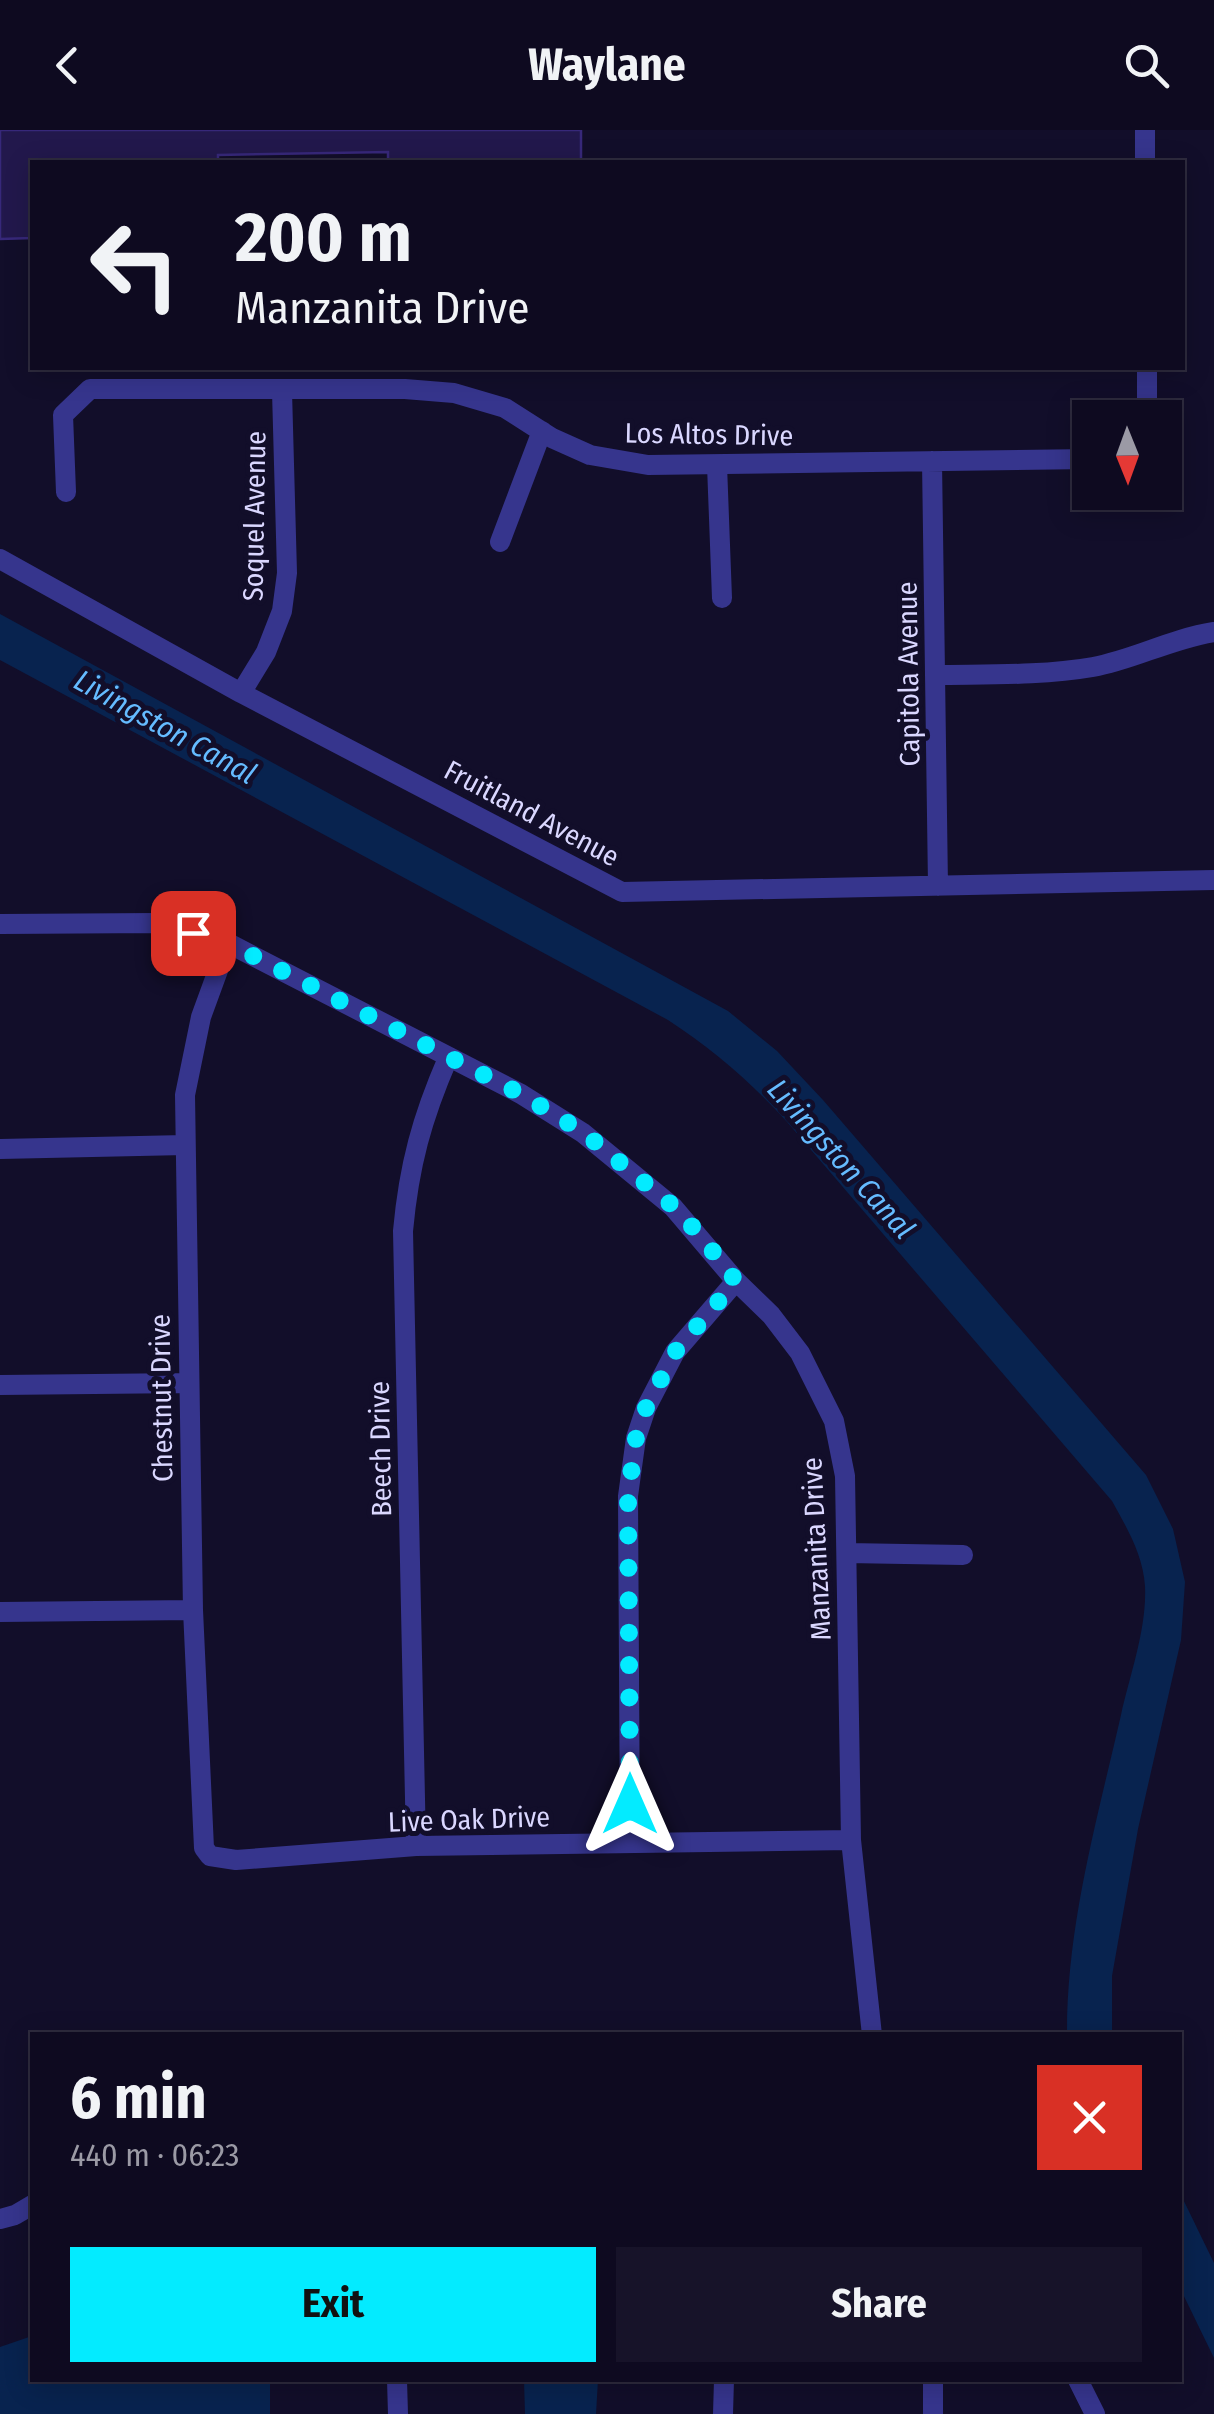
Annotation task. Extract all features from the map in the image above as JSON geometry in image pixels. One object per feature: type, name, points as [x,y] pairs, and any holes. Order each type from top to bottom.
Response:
[{"type":"street","points":[[1145,130],[1146,160]]},
{"type":"street","points":[[1147,370],[1147,400]]},
{"type":"street","name":"Los Altos Drive","points":[[66,492],[63,415],[90,390],[405,388],[454,393],[505,408],[590,455],[648,465],[1072,460]]},
{"type":"street","name":"Soquel Avenue","points":[[241,693],[266,652],[282,611],[287,573],[282,391]]},
{"type":"street","points":[[500,542],[542,431]]},
{"type":"street","name":"Capitola Avenue","points":[[932,461],[938,886]]},
{"type":"street","points":[[716,465],[722,598]]},
{"type":"street","name":"Fruitland Avenue","points":[[0,559],[241,693],[622,892],[1214,880]]},
{"type":"street","points":[[935,675],[1056,672],[1098,666],[1186,636],[1214,632]]},
{"type":"street","name":"Manzanita Drive","points":[[0,924],[158,923],[228,943],[521,1094],[583,1132],[673,1206],[736,1281],[771,1315],[800,1353],[834,1421],[845,1476],[851,1840],[872,2032]]},
{"type":"street","name":"Chestnut Drive","points":[[210,1856],[202,1841],[193,1610],[185,1094],[191,1056],[228,943]]},
{"type":"street","name":"Beech Drive","points":[[416,1846],[404,1231],[410,1164],[424,1114],[448,1058]]},
{"type":"street","points":[[0,1149],[185,1145]]},
{"type":"street","points":[[630,1842],[628,1496],[636,1438],[646,1408],[675,1352],[736,1281]]},
{"type":"street","points":[[0,1384],[188,1383]]},
{"type":"street","points":[[847,1553],[964,1554]]},
{"type":"street","points":[[0,1612],[193,1610]]},
{"type":"street","name":"Live Oak Drive","points":[[210,1856],[236,1860],[416,1846],[851,1840]]},
{"type":"street","points":[[0,2219],[15,2216],[30,2206]]},
{"type":"street","points":[[397,2382],[398,2414]]},
{"type":"street","points":[[724,2382],[724,2414]]},
{"type":"street","points":[[933,2382],[933,2414]]},
{"type":"street","points":[[1079,2382],[1095,2414]]},
{"type":"water","name":"Livingston Canal","points":[[0,614],[728,1011],[777,1051],[823,1100],[1146,1475],[1173,1529],[1185,1582],[1181,1640],[1138,1829],[1112,1976],[1112,2032],[1067,2032],[1078,1912],[1145,1602],[1138,1553],[1112,1501],[788,1123],[716,1055],[668,1020],[0,660]]},
{"type":"water","points":[[1182,2197],[1214,2263],[1214,2358],[1182,2292]]},
{"type":"water","points":[[30,2337],[30,2382],[270,2382],[270,2414],[0,2414],[0,2347]]},
{"type":"water","points":[[524,2382],[598,2382],[596,2414],[525,2414]]},
{"type":"building","points":[[0,130],[581,130],[581,160],[388,160],[388,152],[218,155],[218,160],[30,160],[30,238],[0,239]]},
{"type":"route","points":[[193,933],[228,943],[521,1094],[583,1132],[673,1206],[736,1281],[694,1327],[659,1380],[636,1438],[630,1467],[630,1804]]}]
